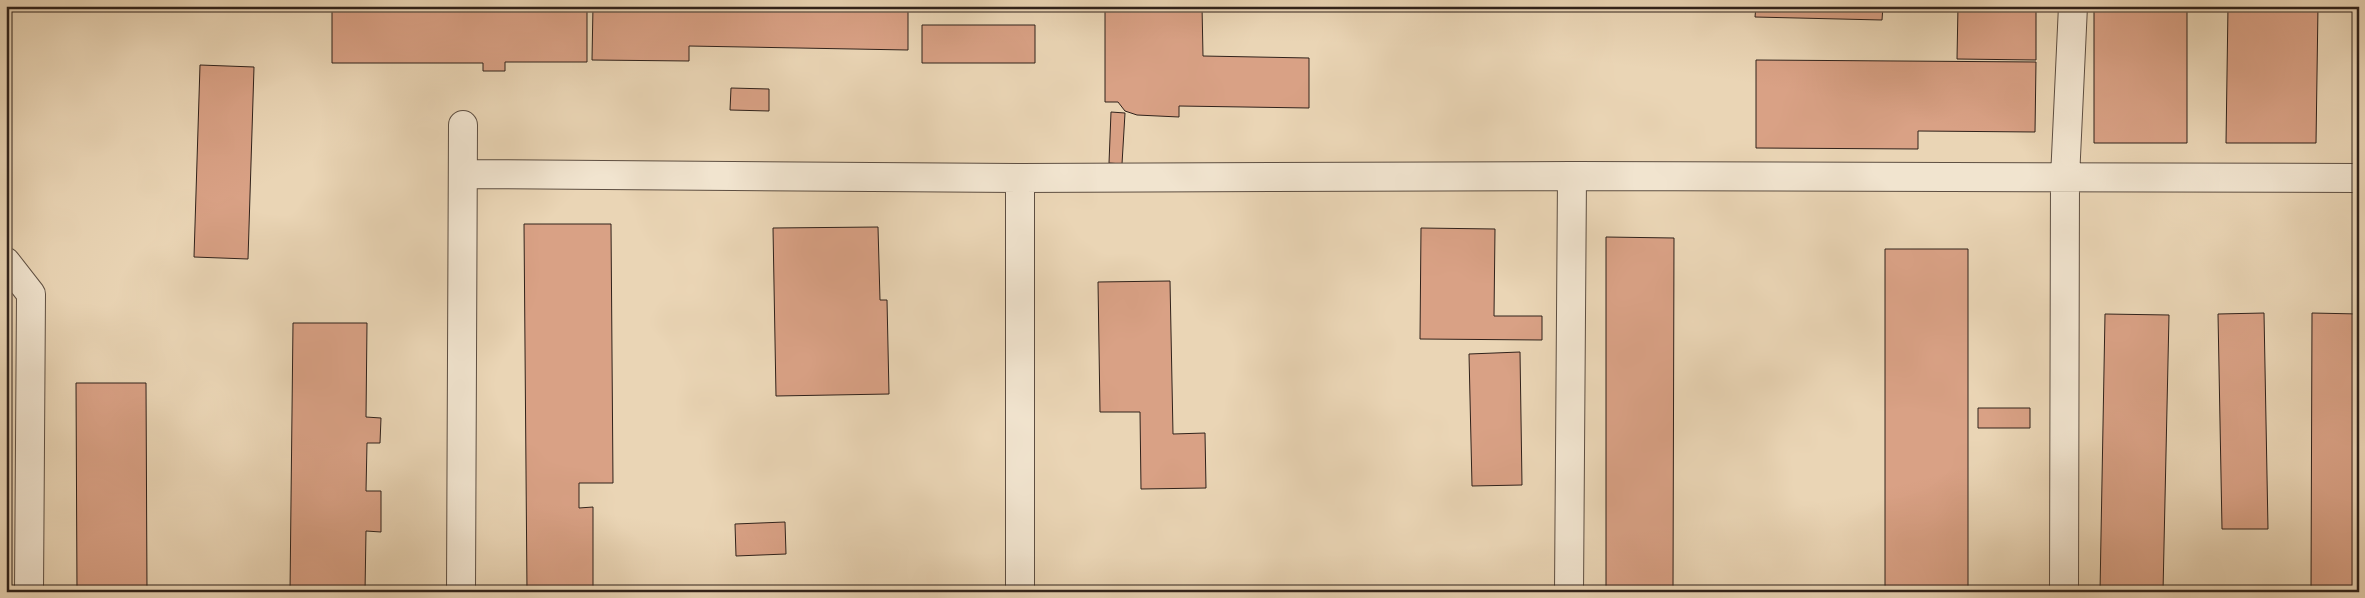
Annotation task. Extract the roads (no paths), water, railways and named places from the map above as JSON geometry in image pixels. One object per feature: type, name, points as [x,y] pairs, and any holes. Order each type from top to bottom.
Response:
[{"type":"street","points":[[2064,592],[2065,178],[2073,6]]},
{"type":"street","points":[[460,592],[463,125]]},
{"type":"street","points":[[463,174],[1020,178],[1572,176],[2359,178]]},
{"type":"street","points":[[1569,592],[1572,176]]},
{"type":"street","points":[[1020,178],[1020,592]]},
{"type":"street","points":[[6,262],[31,294],[29,592]]}]
